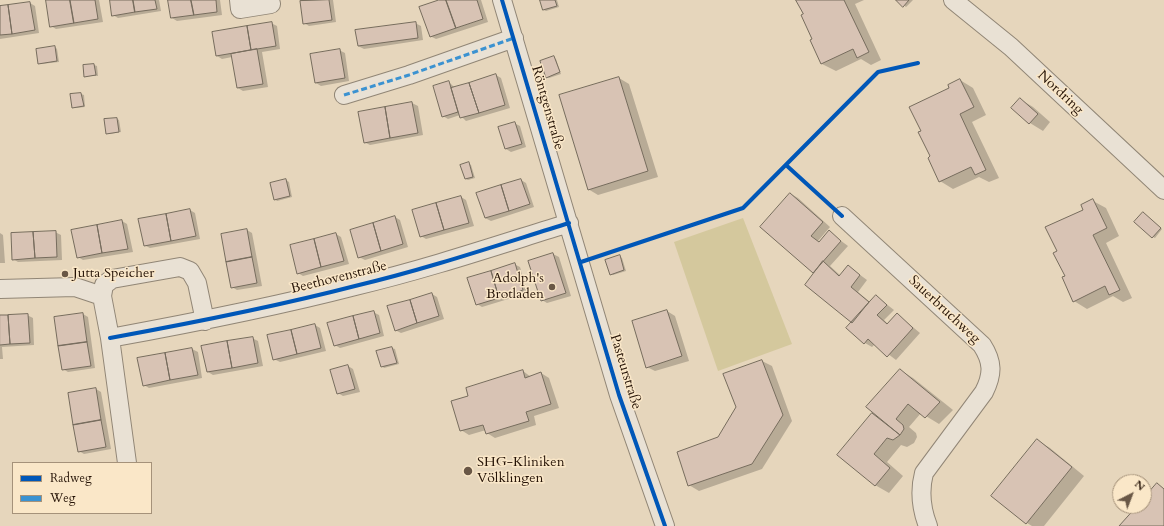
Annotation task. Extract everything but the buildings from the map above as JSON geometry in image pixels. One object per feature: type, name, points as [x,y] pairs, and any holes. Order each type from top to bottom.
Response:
[{"type":"street","points":[[238,0],[240,9],[271,4],[270,0]]},
{"type":"street","name":"Röntgenstraße","points":[[502,0],[569,223]]},
{"type":"street","name":"Nordring","points":[[953,0],[1011,47],[1164,190]]},
{"type":"street","points":[[344,95],[409,75],[514,38]]},
{"type":"street","name":"Sauerbruchweg","points":[[842,216],[982,345],[988,355],[991,368],[990,381],[984,392],[924,473],[920,486],[920,498],[928,526]]},
{"type":"street","name":"Beethovenstraße","points":[[110,338],[205,321],[355,286],[413,271],[569,223]]},
{"type":"street","name":"Pasteurstraße","points":[[569,223],[619,395],[665,526]]},
{"type":"street","points":[[127,462],[110,338],[102,296],[104,286],[112,279],[180,267],[190,271],[197,283],[205,321]]},
{"type":"street","points":[[0,289],[75,287],[102,296]]},
{"type":"shaded area","points":[[743,218],[792,344],[718,371],[674,242]]},
{"type":"marked path","points":[[344,95],[409,75],[514,38]]},
{"type":"cycle path","points":[[502,0],[619,395],[665,526]]},
{"type":"cycle path","points":[[581,262],[743,208],[878,72],[918,63]]},
{"type":"cycle path","points":[[786,165],[842,216]]},
{"type":"cycle path","points":[[110,338],[264,308],[325,294],[409,272],[569,223]]},
{"type":"place","name":"Jutta Speicher","points":[[65,274]]},
{"type":"place","name":"Adolph's Brotladen","points":[[552,287]]},
{"type":"place","name":"SHG-Kliniken Völklingen","points":[[468,471]]}]
